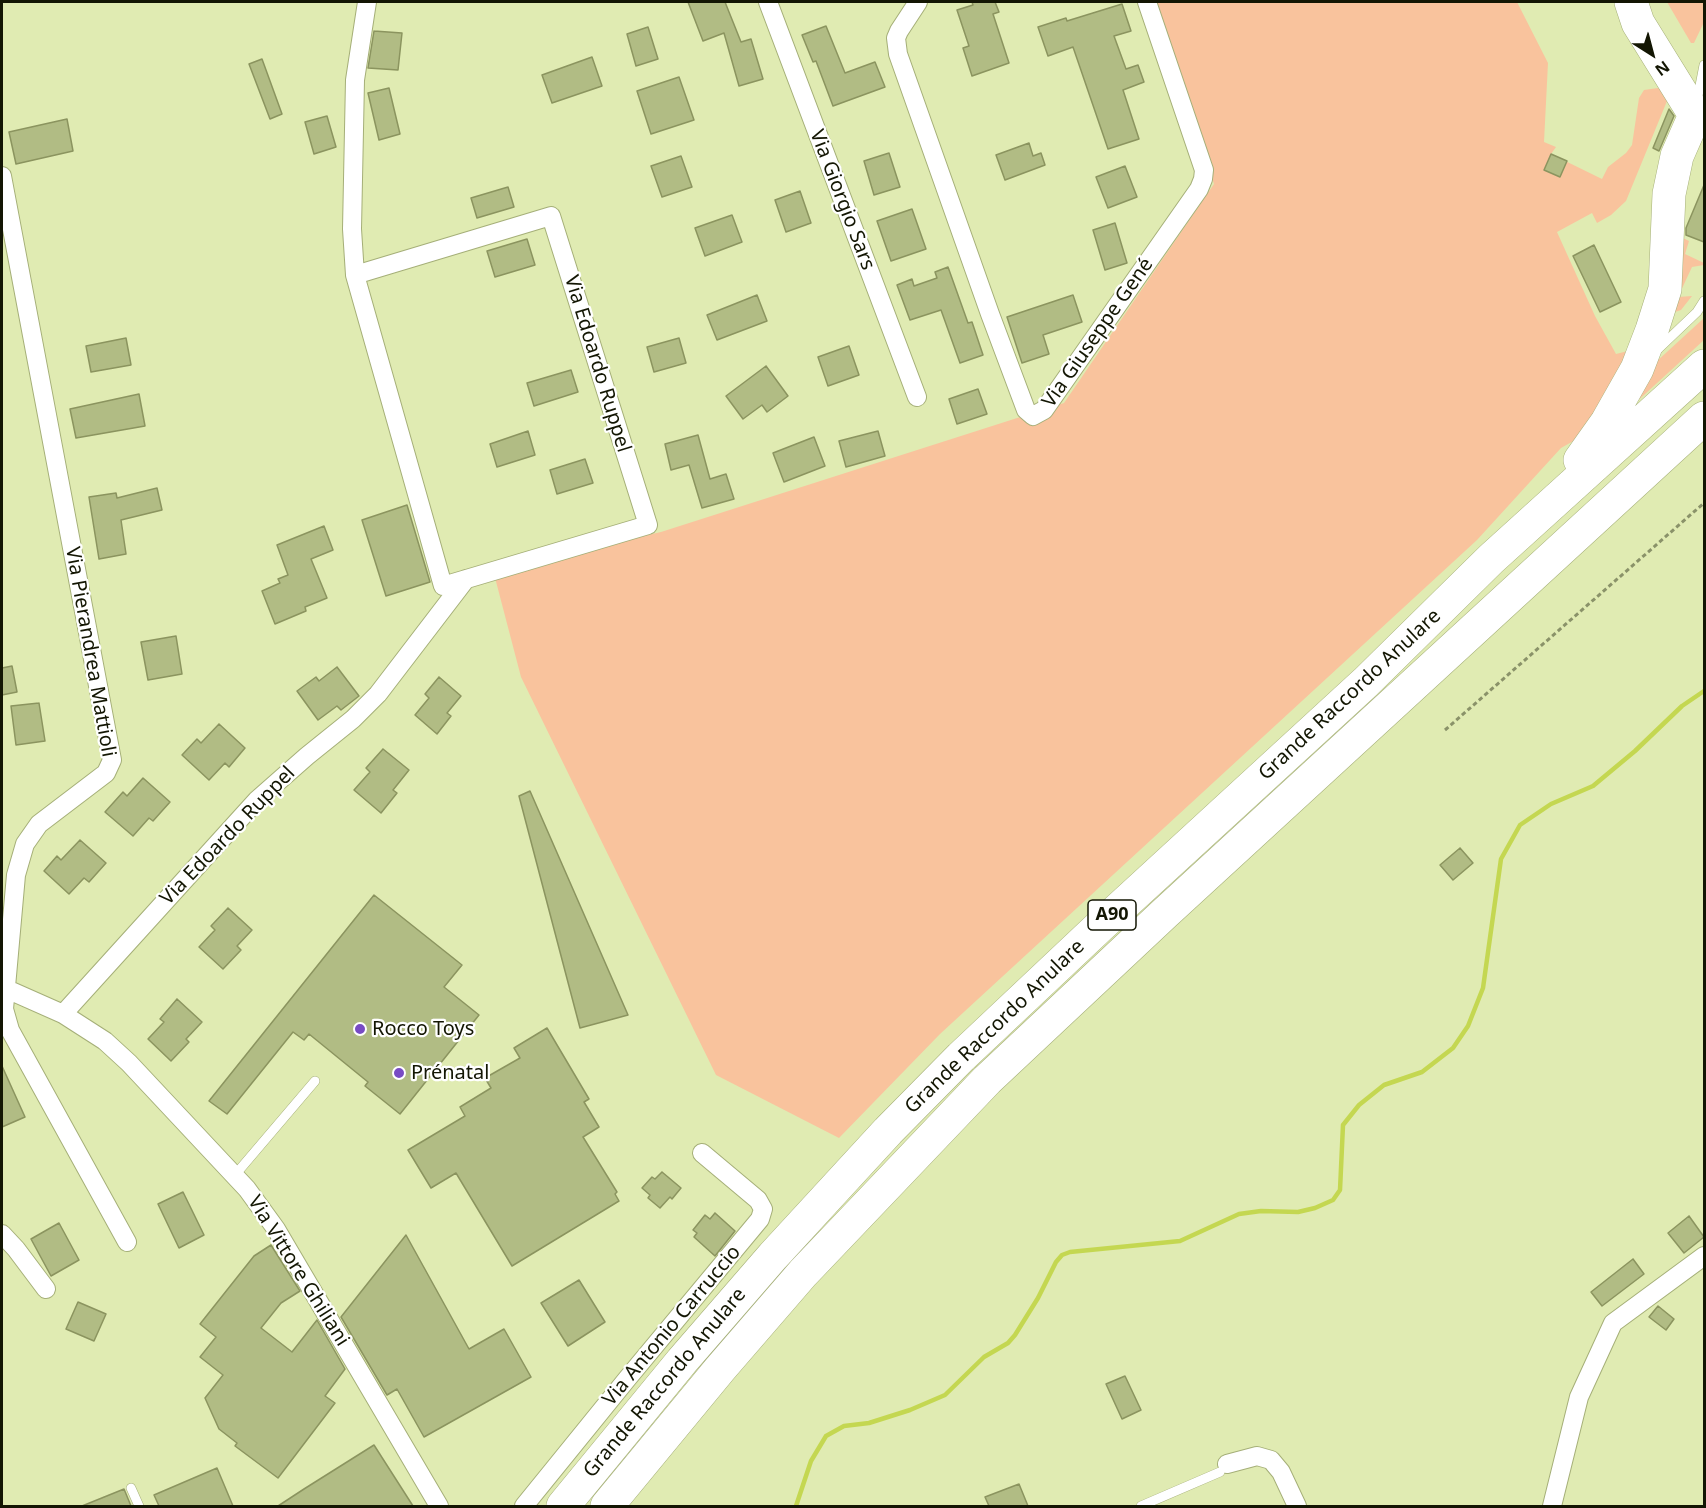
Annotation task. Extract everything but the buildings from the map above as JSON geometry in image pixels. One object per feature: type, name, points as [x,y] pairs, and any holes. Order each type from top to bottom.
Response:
[{"type":"highway","points":[[1491,559],[1575,467],[1607,422],[1637,369],[1665,289],[1668,194],[1677,156],[1695,115],[1638,23],[1631,2]]},
{"type":"highway","name":"Grande Raccordo Anulare","points":[[563,1506],[730,1304],[888,1131],[1017,1004],[1366,682],[1491,559],[1704,366]]},
{"type":"highway","name":"Grande Raccordo Anulare","points":[[607,1506],[803,1273],[987,1080],[1172,906],[1704,418]]},
{"type":"street","name":"Via Edoardo Ruppel","points":[[355,275],[551,216],[648,525],[443,586],[355,275],[352,229],[355,80],[367,2]]},
{"type":"street","name":"Via Giorgio Sars","points":[[768,2],[800,92],[917,397]]},
{"type":"street","name":"Via Giuseppe Gené","points":[[918,2],[896,38],[898,54],[990,314],[1026,410],[1033,416],[1044,410],[1199,189],[1203,179],[1204,170],[1147,2]]},
{"type":"street","name":"Via Pierandrea Mattioli","points":[[2,176],[112,760],[106,773],[39,824],[25,844],[16,875],[3,987],[4,1009],[10,1030],[127,1242]]},
{"type":"street","name":"Via Edoardo Ruppel","points":[[63,1014],[257,800],[353,719],[378,694],[466,579]]},
{"type":"street","name":"Via Vittore Ghiliani","points":[[3,987],[63,1014],[91,1030],[122,1056],[235,1175],[276,1229],[439,1506]]},
{"type":"street","name":"Via Antonio Carruccio","points":[[524,1506],[760,1219],[763,1209],[758,1200],[702,1153]]},
{"type":"street","points":[[2,1234],[46,1288]]},
{"type":"street","points":[[1552,1506],[1579,1397],[1613,1323],[1704,1256]]},
{"type":"street","points":[[1223,1468],[1257,1456],[1270,1460],[1281,1472],[1297,1506]]},
{"type":"lane","points":[[1695,115],[1704,65]]},
{"type":"lane","points":[[1637,369],[1697,312],[1704,301]]},
{"type":"lane","points":[[235,1175],[315,1081]]},
{"type":"lane","points":[[1141,1506],[1223,1468]]},
{"type":"lane","points":[[131,1488],[139,1506]]},
{"type":"path","points":[[1445,730],[1704,503]]},
{"type":"shaded area","points":[[1155,2],[1517,2],[1548,63],[1544,142],[1556,147],[1551,154],[1602,179],[1608,167],[1626,153],[1632,145],[1639,98],[1644,90],[1658,88],[1665,94],[1667,101],[1626,201],[1611,215],[1597,223],[1592,213],[1557,232],[1595,316],[1616,354],[1632,350],[1607,422],[1561,448],[1477,540],[940,1034],[839,1138],[716,1075],[521,677],[493,570],[661,532],[1064,403],[1214,184]]},
{"type":"shaded area","points":[[1667,2],[1704,2],[1704,22],[1694,43],[1691,43]]},
{"type":"shaded area","points":[[1683,238],[1689,241],[1685,254],[1704,265],[1692,267],[1678,297],[1692,296],[1681,310],[1669,314]]},
{"type":"shaded area","points":[[1704,318],[1704,340],[1621,416],[1644,373]]},
{"type":"waterway","points":[[796,1506],[811,1461],[826,1436],[844,1426],[869,1423],[910,1410],[945,1395],[984,1357],[1008,1343],[1015,1335],[1062,1255],[1070,1252],[1180,1241],[1239,1214],[1261,1211],[1298,1212],[1333,1200],[1340,1190],[1343,1125],[1359,1105],[1384,1085],[1422,1072],[1453,1048],[1468,1026],[1483,988],[1501,859],[1520,825],[1551,804],[1593,786],[1635,751],[1682,706],[1704,691]]},
{"type":"place","name":"Rocco Toys","points":[[360,1029]]},
{"type":"place","name":"Prénatal","points":[[399,1073]]}]
